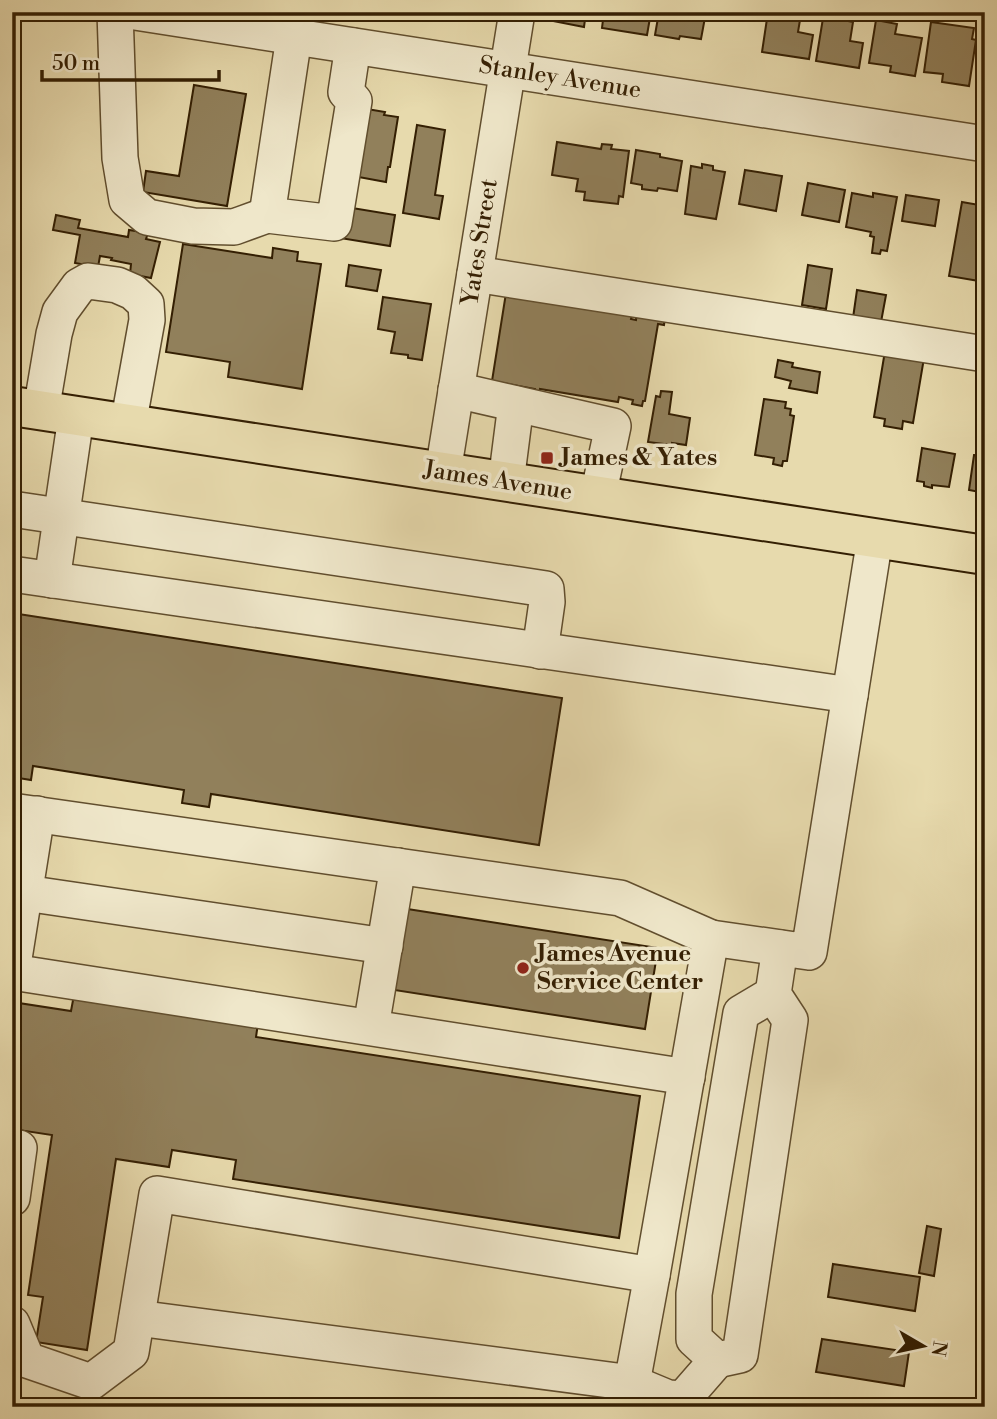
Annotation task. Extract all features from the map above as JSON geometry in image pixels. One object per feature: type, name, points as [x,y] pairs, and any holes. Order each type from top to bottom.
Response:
[{"type":"main road","name":"James Avenue","points":[[43,411],[985,555]]},
{"type":"street","points":[[116,12],[120,158],[127,200],[147,217],[194,226],[234,227],[267,215],[334,223],[354,101],[346,92],[353,46]]},
{"type":"street","name":"Stanley Avenue","points":[[135,12],[985,145]]},
{"type":"street","name":"Yates Street","points":[[443,472],[517,12]]},
{"type":"street","points":[[267,215],[294,37]]},
{"type":"street","points":[[475,274],[985,354]]},
{"type":"street","points":[[52,580],[62,516],[43,411],[54,334],[60,312],[79,286],[88,281],[117,285],[133,292],[146,304],[147,320],[128,425]]},
{"type":"street","points":[[456,390],[613,426],[598,496]]},
{"type":"street","points":[[506,482],[516,404]]},
{"type":"street","points":[[12,509],[546,589],[547,601],[540,651]]},
{"type":"street","points":[[687,1077],[12,972],[25,893],[25,812],[620,898],[711,938],[809,952],[874,538]]},
{"type":"street","points":[[12,575],[850,695]]},
{"type":"street","points":[[371,1027],[398,866]]},
{"type":"street","points":[[25,893],[385,946]]},
{"type":"street","points":[[632,1383],[711,938]]},
{"type":"street","points":[[137,1318],[632,1383],[668,1398],[683,1399],[717,1360],[740,1355],[790,1020],[773,994],[780,948]]},
{"type":"street","points":[[717,1360],[694,1339],[694,1294],[740,1013],[773,994]]},
{"type":"street","points":[[12,1147],[19,1148],[12,1198]]},
{"type":"street","points":[[12,1324],[27,1360],[92,1382],[131,1352],[157,1194],[652,1275]]},
{"type":"building","points":[[555,12],[586,12],[584,27],[553,21]]},
{"type":"building","points":[[604,12],[651,12],[647,35],[602,28]]},
{"type":"building","points":[[659,12],[706,12],[701,39],[655,35]]},
{"type":"building","points":[[768,12],[801,14],[798,32],[813,35],[809,59],[762,52]]},
{"type":"building","points":[[824,12],[844,12],[843,20],[853,22],[850,41],[863,43],[859,68],[816,61]]},
{"type":"building","points":[[876,20],[897,24],[895,34],[922,38],[915,76],[890,72],[891,66],[869,63]]},
{"type":"building","points":[[931,22],[974,28],[972,39],[976,40],[969,86],[942,82],[943,74],[924,72]]},
{"type":"building","points":[[985,60],[985,92],[980,91]]},
{"type":"building","points":[[194,85],[246,94],[227,206],[143,192],[146,171],[179,176]]},
{"type":"building","points":[[361,108],[398,117],[386,182],[353,176]]},
{"type":"building","points":[[417,125],[445,130],[435,195],[443,196],[439,219],[403,213]]},
{"type":"building","points":[[557,142],[601,149],[602,144],[612,145],[611,149],[629,151],[623,197],[619,196],[618,204],[584,200],[585,192],[576,191],[578,179],[552,175]]},
{"type":"building","points":[[636,150],[682,161],[677,191],[642,189],[642,185],[631,183]]},
{"type":"building","points":[[702,164],[725,172],[716,219],[685,214],[691,166],[702,168]]},
{"type":"building","points":[[745,170],[782,176],[776,211],[739,204]]},
{"type":"building","points":[[808,183],[845,190],[839,222],[802,215]]},
{"type":"building","points":[[852,193],[873,197],[873,193],[897,197],[887,251],[872,253],[874,237],[870,236],[871,232],[846,227]]},
{"type":"building","points":[[906,195],[939,200],[935,226],[902,221]]},
{"type":"building","points":[[962,202],[985,206],[985,282],[949,276]]},
{"type":"building","points":[[346,207],[395,215],[390,246],[340,238]]},
{"type":"building","points":[[56,215],[80,220],[78,228],[128,237],[129,230],[148,233],[146,239],[160,242],[151,278],[130,274],[131,264],[111,260],[112,258],[100,256],[98,267],[75,263],[80,235],[53,230]]},
{"type":"building","points":[[183,244],[272,258],[273,248],[298,252],[297,261],[321,264],[302,389],[228,377],[230,362],[166,352]]},
{"type":"building","points":[[349,265],[381,270],[377,291],[346,286]]},
{"type":"building","points":[[808,265],[832,269],[826,309],[802,305]]},
{"type":"building","points":[[857,290],[886,295],[881,322],[853,318]]},
{"type":"building","points":[[506,293],[632,315],[631,319],[636,320],[638,306],[666,311],[664,325],[658,324],[642,406],[632,404],[633,400],[619,397],[618,402],[540,389],[539,397],[534,396],[535,389],[492,381]]},
{"type":"building","points":[[383,297],[431,304],[422,360],[391,353],[395,332],[378,329]]},
{"type":"building","points":[[885,351],[924,358],[913,423],[903,421],[902,429],[884,426],[885,419],[874,417]]},
{"type":"building","points":[[778,360],[793,363],[792,367],[820,372],[817,393],[789,388],[791,381],[775,377]]},
{"type":"building","points":[[661,391],[672,392],[669,414],[690,418],[686,445],[648,442],[656,396],[660,397]]},
{"type":"building","points":[[764,399],[786,402],[785,408],[791,409],[790,415],[794,416],[787,461],[783,461],[782,466],[773,464],[774,458],[755,455]]},
{"type":"building","points":[[922,448],[955,454],[949,487],[932,485],[932,488],[917,481]]},
{"type":"building","points":[[974,455],[985,456],[985,493],[969,490]]},
{"type":"building","points":[[12,613],[562,698],[539,845],[211,794],[209,807],[182,803],[184,790],[33,766],[31,780],[12,777]]},
{"type":"building","name":"James Avenue Service Center","points":[[401,908],[658,948],[645,1029],[388,989]]},
{"type":"building","points":[[74,995],[258,1023],[256,1037],[640,1096],[619,1238],[233,1179],[236,1160],[172,1150],[169,1167],[116,1159],[87,1350],[36,1342],[43,1297],[28,1295],[52,1135],[12,1129],[12,1002],[71,1011]]},
{"type":"building","points":[[927,1226],[941,1229],[934,1276],[919,1273]]},
{"type":"building","points":[[833,1264],[920,1277],[915,1311],[828,1297]]},
{"type":"building","points":[[822,1339],[909,1352],[904,1386],[816,1372]]},
{"type":"place","name":"James & Yates","points":[[547,458]]},
{"type":"place","name":"James Avenue Service Center","points":[[523,968]]}]
